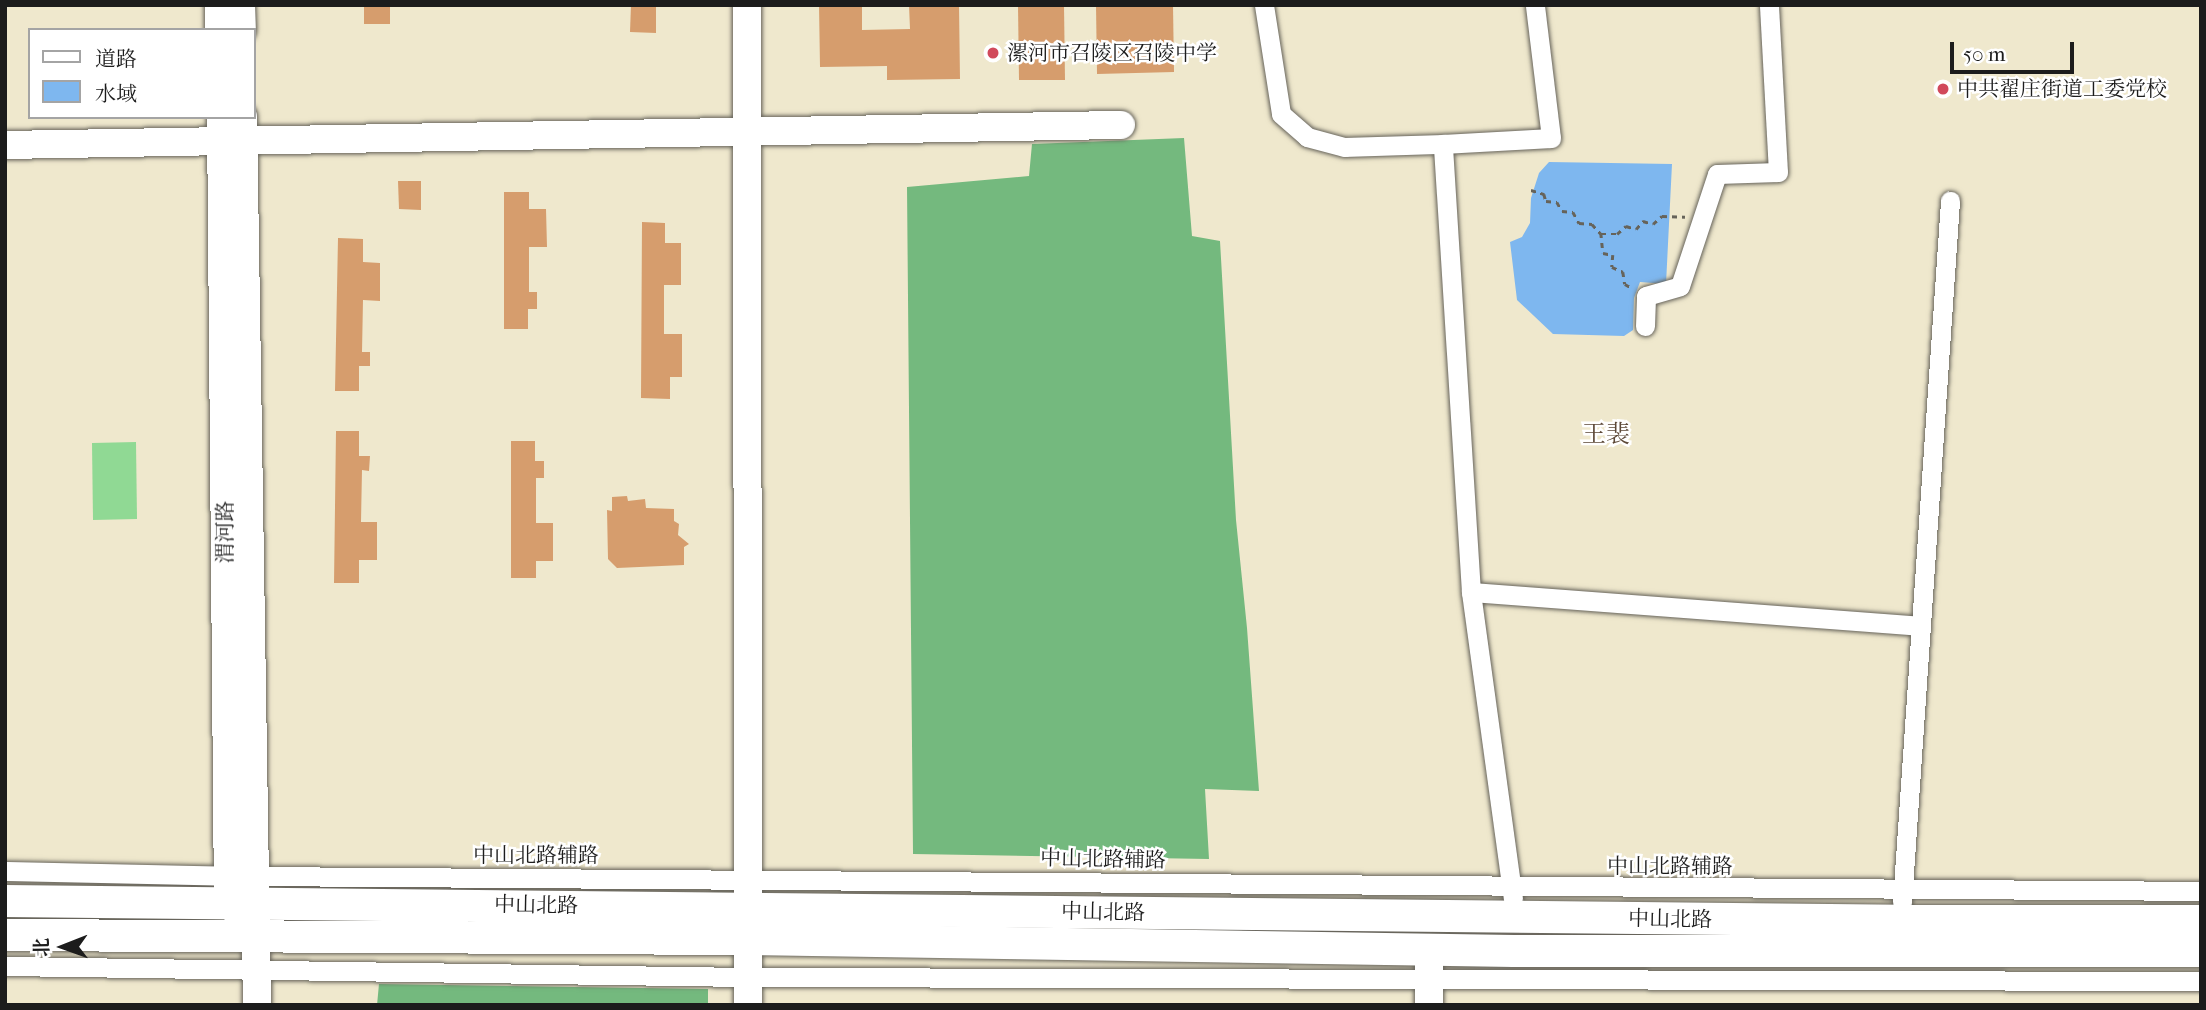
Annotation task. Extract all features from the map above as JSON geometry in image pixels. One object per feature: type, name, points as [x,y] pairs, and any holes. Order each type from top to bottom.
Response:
[{"type":"main road","name":"中山北路","points":[[5,901],[241,889],[748,909],[1429,977],[1514,964],[2201,951]]},
{"type":"main road","name":"中山北路","points":[[5,935],[256,936],[748,909],[1513,902],[1901,921],[2201,921]]},
{"type":"street","points":[[219,5],[219,28]]},
{"type":"street","points":[[241,5],[242,28]]},
{"type":"street","points":[[747,5],[745,131],[748,1005]]},
{"type":"street","points":[[1264,5],[1281,114],[1307,137],[1345,147],[1551,138],[1535,5]]},
{"type":"street","points":[[1645,326],[1646,296],[1679,286],[1717,174],[1778,173],[1769,5]]},
{"type":"street","points":[[5,145],[233,129],[745,131],[1121,125]]},
{"type":"street","name":"渭河路","points":[[233,129],[241,889],[256,936],[257,1005]]},
{"type":"street","points":[[1443,144],[1471,592],[1513,902],[1514,964],[2201,981]]},
{"type":"street","points":[[1901,921],[1950,201]]},
{"type":"street","points":[[1471,592],[1920,626]]},
{"type":"street","points":[[5,871],[241,889]]},
{"type":"street","name":"中山北路辅路","points":[[1513,902],[1903,890],[2201,891]]},
{"type":"street","points":[[5,967],[748,977],[1429,977]]},
{"type":"path","points":[[1531,190],[1544,194],[1546,201],[1557,202],[1562,211],[1573,212],[1579,223],[1592,225],[1601,233],[1617,234],[1626,226],[1636,229],[1643,221],[1653,224],[1662,216],[1703,218]]},
{"type":"path","points":[[1601,233],[1603,253],[1612,255],[1612,267],[1623,272],[1625,284],[1646,296]]},
{"type":"green space","points":[[1184,138],[1192,236],[1220,241],[1236,520],[1259,791],[1205,789],[1209,859],[913,854],[907,187],[1029,176],[1032,144]]},
{"type":"green space","points":[[136,442],[137,519],[93,520],[92,443]]},
{"type":"green space","points":[[379,984],[708,989],[708,1005],[377,1005]]},
{"type":"water","points":[[1549,162],[1672,164],[1666,284],[1640,282],[1634,298],[1633,330],[1624,336],[1553,334],[1517,300],[1510,242],[1522,237],[1530,223],[1531,198],[1539,173]]},
{"type":"building","points":[[364,5],[390,5],[390,24],[364,24]]},
{"type":"building","points":[[631,5],[656,5],[656,33],[630,32]]},
{"type":"building","points":[[819,5],[862,5],[862,30],[910,29],[909,5],[959,5],[960,79],[887,80],[887,66],[820,67]]},
{"type":"building","points":[[1018,5],[1064,5],[1065,80],[1019,80]]},
{"type":"building","points":[[1096,5],[1173,5],[1174,72],[1097,74]]},
{"type":"building","points":[[398,181],[421,181],[421,210],[399,209]]},
{"type":"building","points":[[504,192],[529,192],[529,209],[546,209],[547,247],[529,247],[529,292],[537,292],[537,309],[528,309],[528,329],[504,329]]},
{"type":"building","points":[[642,222],[665,223],[665,243],[681,243],[681,285],[664,285],[664,334],[682,334],[682,377],[670,377],[670,399],[641,398]]},
{"type":"building","points":[[338,238],[363,239],[363,262],[380,263],[380,301],[363,300],[362,352],[370,352],[370,366],[359,366],[359,391],[335,391]]},
{"type":"building","points":[[336,431],[359,431],[359,456],[370,456],[369,471],[362,470],[361,522],[377,522],[377,560],[359,560],[359,583],[334,583]]},
{"type":"building","points":[[511,441],[535,441],[535,461],[544,461],[544,478],[536,478],[536,523],[553,523],[553,561],[536,561],[536,578],[511,578]]},
{"type":"building","points":[[627,496],[628,501],[645,499],[646,508],[674,509],[674,521],[679,524],[678,535],[689,544],[684,547],[684,565],[617,568],[608,559],[607,510],[612,511],[612,497]]},
{"type":"place","name":"漯河市召陵区召陵中学","points":[[993,53]]},
{"type":"place","name":"中共翟庄街道工委党校","points":[[1943,89]]},
{"type":"district","name":"王裴","points":[[1606,435]]}]
